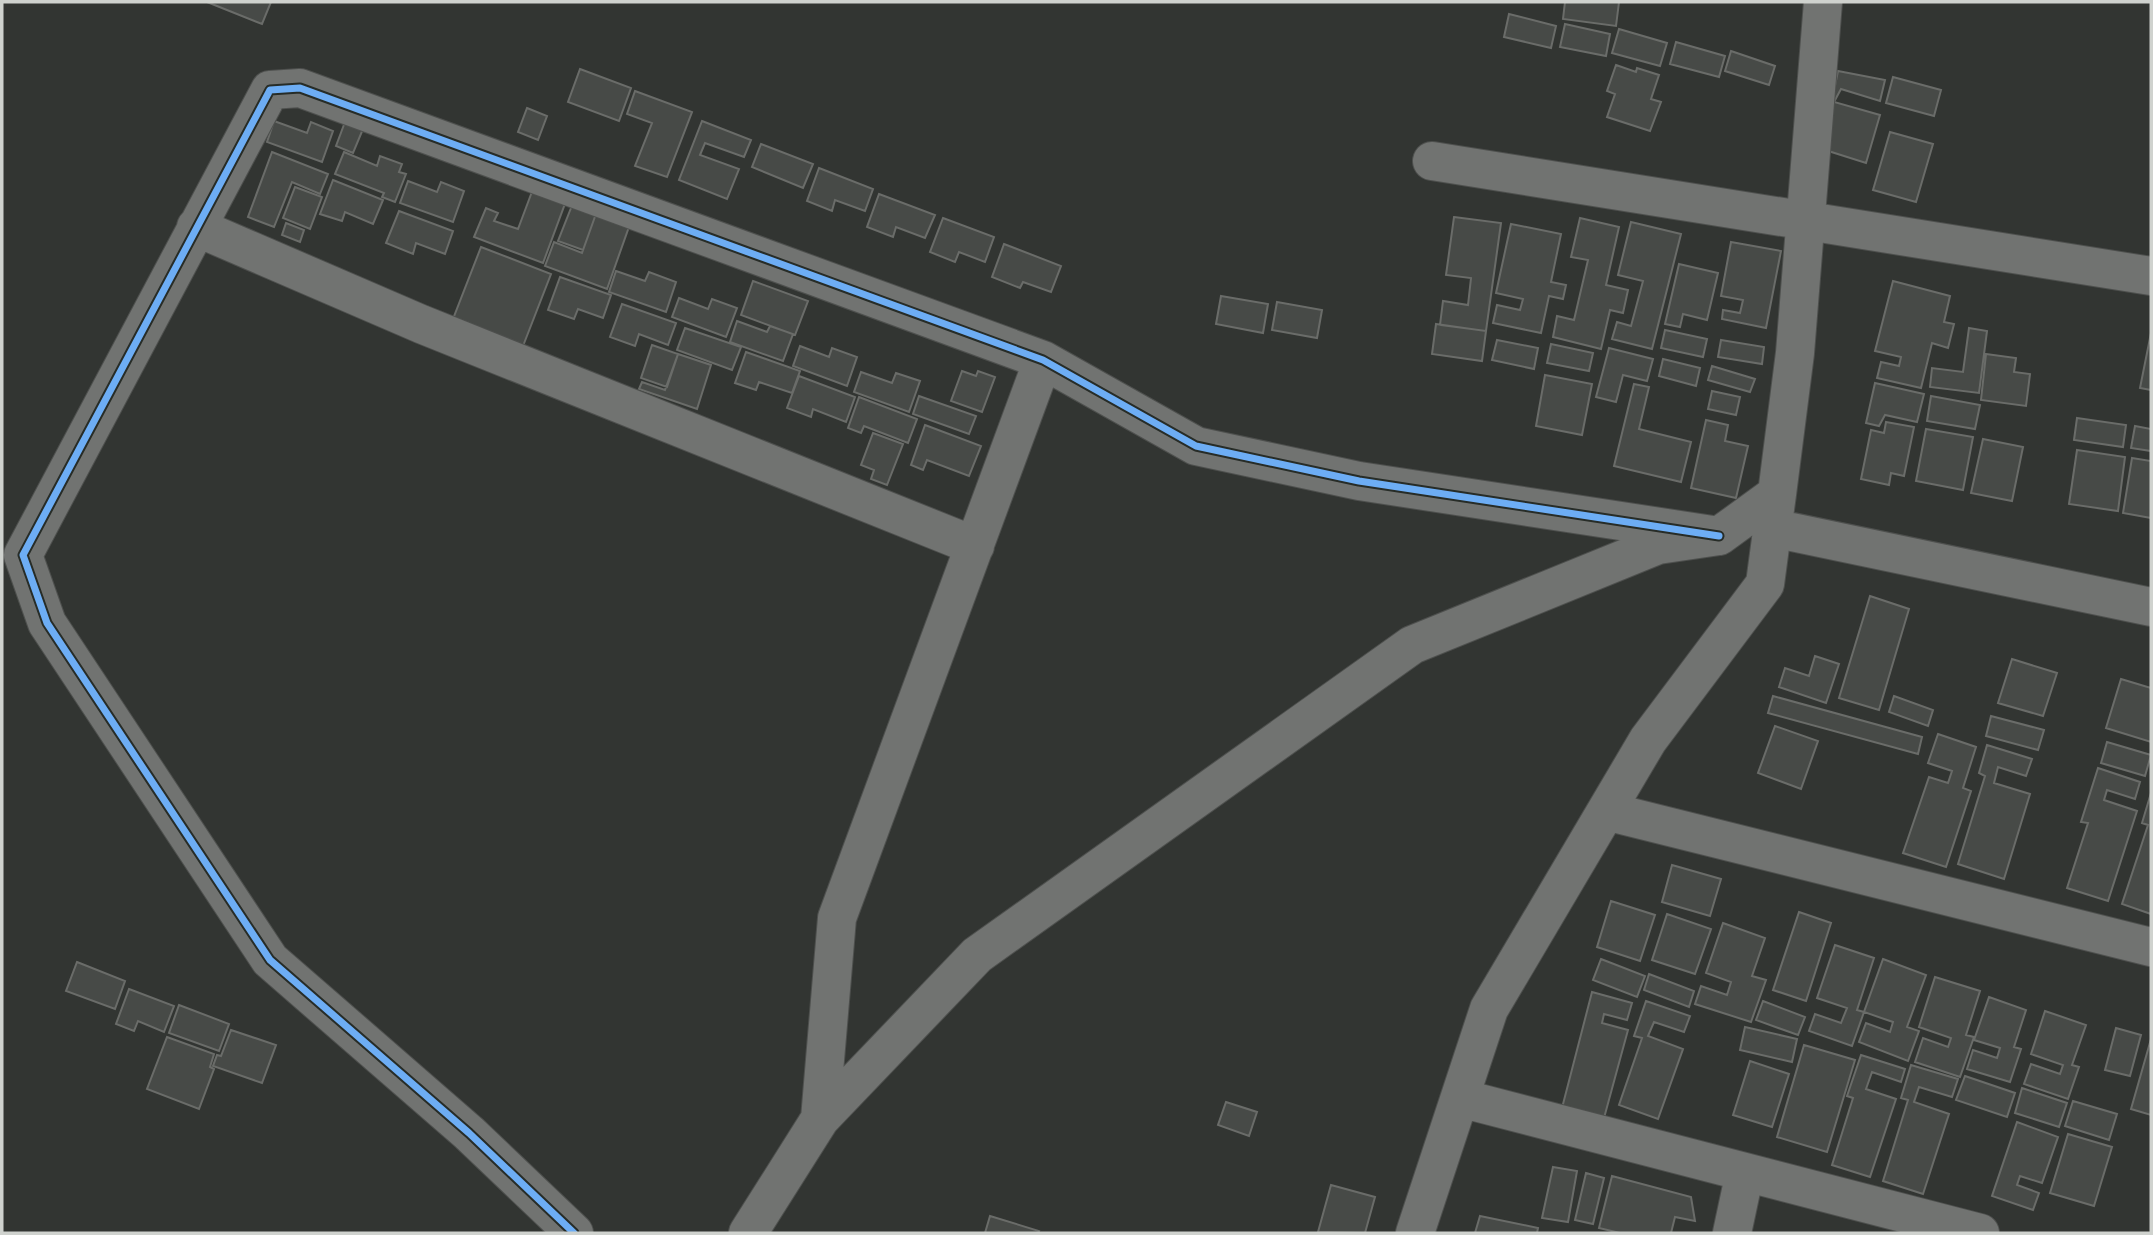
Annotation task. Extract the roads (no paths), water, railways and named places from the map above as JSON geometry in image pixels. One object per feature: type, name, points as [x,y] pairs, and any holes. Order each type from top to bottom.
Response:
[{"type":"street","points":[[1415,1233],[1489,1009],[1648,740],[1765,584],[1795,353],[1823,2]]},
{"type":"street","points":[[573,1233],[469,1133],[270,960],[47,623],[23,555],[270,90],[300,88],[1043,360],[1196,446],[1359,481],[1719,536]]},
{"type":"street","points":[[1432,161],[2151,276]]},
{"type":"street","points":[[196,227],[421,324],[975,546]]},
{"type":"street","points":[[820,1119],[837,918],[1043,360]]},
{"type":"street","points":[[748,1233],[820,1119],[977,955],[1412,645],[1658,545],[1719,536],[1775,511],[2151,607]]},
{"type":"street","points":[[1606,811],[2151,947]]},
{"type":"street","points":[[1460,1098],[1980,1233]]},
{"type":"street","points":[[1732,1233],[1745,1172]]}]
